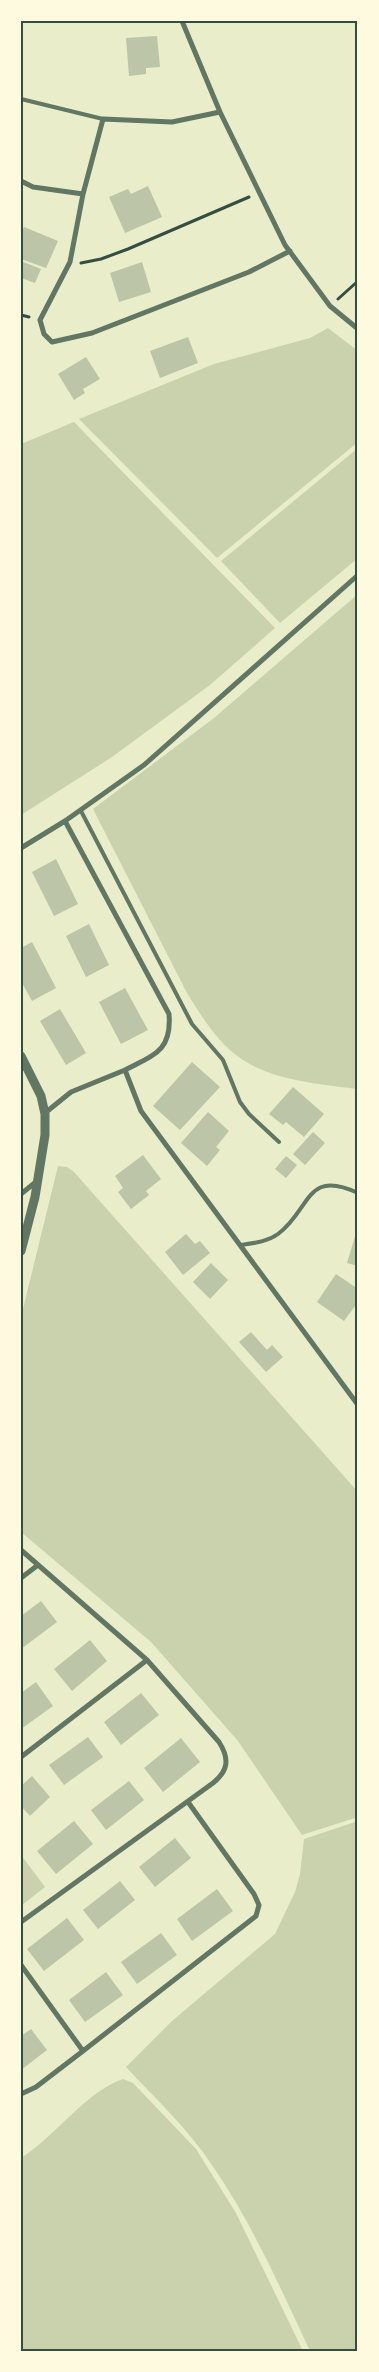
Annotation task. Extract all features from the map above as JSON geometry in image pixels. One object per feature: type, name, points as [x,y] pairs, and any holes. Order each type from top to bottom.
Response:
[{"type":"street","points":[[182,21],[220,112],[259,193],[290,251],[330,306],[358,329]]},
{"type":"street","points":[[220,112],[172,122],[103,119],[83,194],[70,262],[40,320],[44,334],[52,342],[92,333],[249,272],[290,251]]},
{"type":"street","points":[[21,181],[33,187],[83,194]]},
{"type":"street","points":[[21,848],[81,811],[144,765],[358,575]]},
{"type":"street","points":[[45,1114],[71,1092],[125,1070],[158,1053],[170,1030],[169,1014],[65,821]]},
{"type":"street","points":[[21,1056],[41,1096],[45,1114],[45,1134],[37,1181],[21,1251]]},
{"type":"street","points":[[125,1070],[141,1111],[151,1126],[358,1405]]},
{"type":"street","points":[[21,1194],[37,1181]]},
{"type":"street","points":[[21,1550],[146,1660],[226,1752],[226,1770],[222,1777],[21,1922]]},
{"type":"street","points":[[21,1578],[38,1565]]},
{"type":"street","points":[[21,1757],[146,1660]]},
{"type":"street","points":[[21,2094],[36,2087],[84,2051],[256,1916],[259,1905],[254,1894],[188,1802]]},
{"type":"street","points":[[21,1965],[84,2051]]},
{"type":"lane","points":[[21,98],[103,119]]},
{"type":"lane","points":[[81,811],[192,1024],[223,1060],[240,1102],[249,1114],[279,1142]]},
{"type":"lane","points":[[241,1245],[266,1240],[278,1234],[312,1192],[323,1185],[334,1185],[358,1193]]},
{"type":"path","points":[[70,262],[85,264],[119,253],[259,193]]},
{"type":"path","points":[[330,306],[358,280]]},
{"type":"green space","points":[[328,328],[358,351],[358,442],[217,558],[79,419],[214,364],[310,338]]},
{"type":"green space","points":[[74,422],[275,628],[210,685],[112,757],[21,815],[21,444]]},
{"type":"green space","points":[[358,448],[358,558],[280,623],[221,561]]},
{"type":"green space","points":[[358,594],[358,1089],[314,1083],[270,1073],[243,1060],[226,1047],[187,993],[93,809],[214,718]]},
{"type":"green space","points":[[58,1166],[67,1167],[74,1172],[358,1492],[358,1817],[302,1835],[238,1741],[151,1642],[21,1532],[21,1317]]},
{"type":"green space","points":[[358,1821],[358,2351],[310,2351],[265,2256],[240,2210],[212,2165],[193,2139],[126,2067],[172,2021],[275,1934],[295,1892],[300,1874],[304,1839]]},
{"type":"green space","points":[[21,1855],[45,1887],[21,1906]]},
{"type":"green space","points":[[123,2079],[133,2083],[196,2149],[236,2213],[303,2351],[21,2351],[21,2158],[34,2149],[83,2104],[109,2085]]},
{"type":"building","points":[[157,36],[160,67],[146,68],[146,74],[129,76],[126,38]]},
{"type":"building","points":[[148,186],[162,217],[125,233],[109,197],[128,189],[131,194]]},
{"type":"building","points":[[24,227],[58,241],[46,268],[21,259],[21,235]]},
{"type":"building","points":[[21,261],[41,269],[35,283],[21,278]]},
{"type":"building","points":[[142,262],[151,292],[119,302],[110,273]]},
{"type":"building","points":[[188,337],[198,363],[160,378],[150,351]]},
{"type":"building","points":[[86,357],[100,379],[83,389],[85,393],[74,400],[58,374]]},
{"type":"building","points":[[56,859],[78,904],[54,916],[32,872]]},
{"type":"building","points":[[89,924],[109,965],[86,977],[66,936]]},
{"type":"building","points":[[32,942],[56,988],[32,1001],[21,981],[21,948]]},
{"type":"building","points":[[125,988],[148,1030],[121,1044],[99,1002]]},
{"type":"building","points":[[60,1009],[86,1053],[66,1065],[40,1021]]},
{"type":"building","points":[[192,1062],[220,1087],[180,1130],[153,1106]]},
{"type":"building","points":[[293,1087],[324,1114],[304,1137],[286,1122],[283,1125],[269,1114]]},
{"type":"building","points":[[208,1112],[229,1131],[216,1147],[220,1150],[207,1166],[181,1143]]},
{"type":"building","points":[[313,1132],[325,1143],[305,1165],[293,1154]]},
{"type":"building","points":[[143,1155],[161,1179],[146,1191],[149,1195],[131,1209],[118,1192],[123,1188],[115,1176]]},
{"type":"building","points":[[286,1156],[297,1165],[286,1178],[275,1169]]},
{"type":"building","points":[[358,1230],[358,1266],[347,1263]]},
{"type":"building","points":[[186,1234],[195,1244],[200,1241],[210,1253],[183,1275],[165,1252]]},
{"type":"building","points":[[211,1263],[228,1280],[210,1299],[193,1282]]},
{"type":"building","points":[[336,1274],[358,1289],[358,1302],[344,1321],[317,1302]]},
{"type":"building","points":[[251,1332],[267,1350],[272,1345],[283,1357],[266,1372],[239,1342]]},
{"type":"building","points":[[41,1601],[57,1622],[21,1649],[21,1616]]},
{"type":"building","points":[[90,1640],[107,1661],[72,1691],[54,1669]]},
{"type":"building","points":[[36,1682],[53,1706],[21,1729],[21,1693]]},
{"type":"building","points":[[141,1693],[159,1715],[121,1745],[104,1722]]},
{"type":"building","points":[[88,1737],[103,1757],[64,1785],[49,1765]]},
{"type":"building","points":[[181,1738],[200,1762],[163,1792],[144,1768]]},
{"type":"building","points":[[32,1776],[50,1797],[30,1816],[21,1806],[21,1786]]},
{"type":"building","points":[[129,1781],[144,1800],[106,1830],[91,1810]]},
{"type":"building","points":[[74,1821],[93,1844],[56,1874],[37,1851]]},
{"type":"building","points":[[175,1838],[191,1858],[155,1887],[139,1867]]},
{"type":"building","points":[[120,1881],[135,1900],[98,1929],[83,1910]]},
{"type":"building","points":[[217,1889],[233,1911],[192,1941],[177,1919]]},
{"type":"building","points":[[67,1918],[84,1940],[44,1971],[27,1949]]},
{"type":"building","points":[[161,1933],[177,1955],[137,1984],[121,1962]]},
{"type":"building","points":[[106,1972],[123,1995],[85,2022],[69,2000]]},
{"type":"building","points":[[31,2029],[47,2050],[21,2070],[21,2036]]}]
